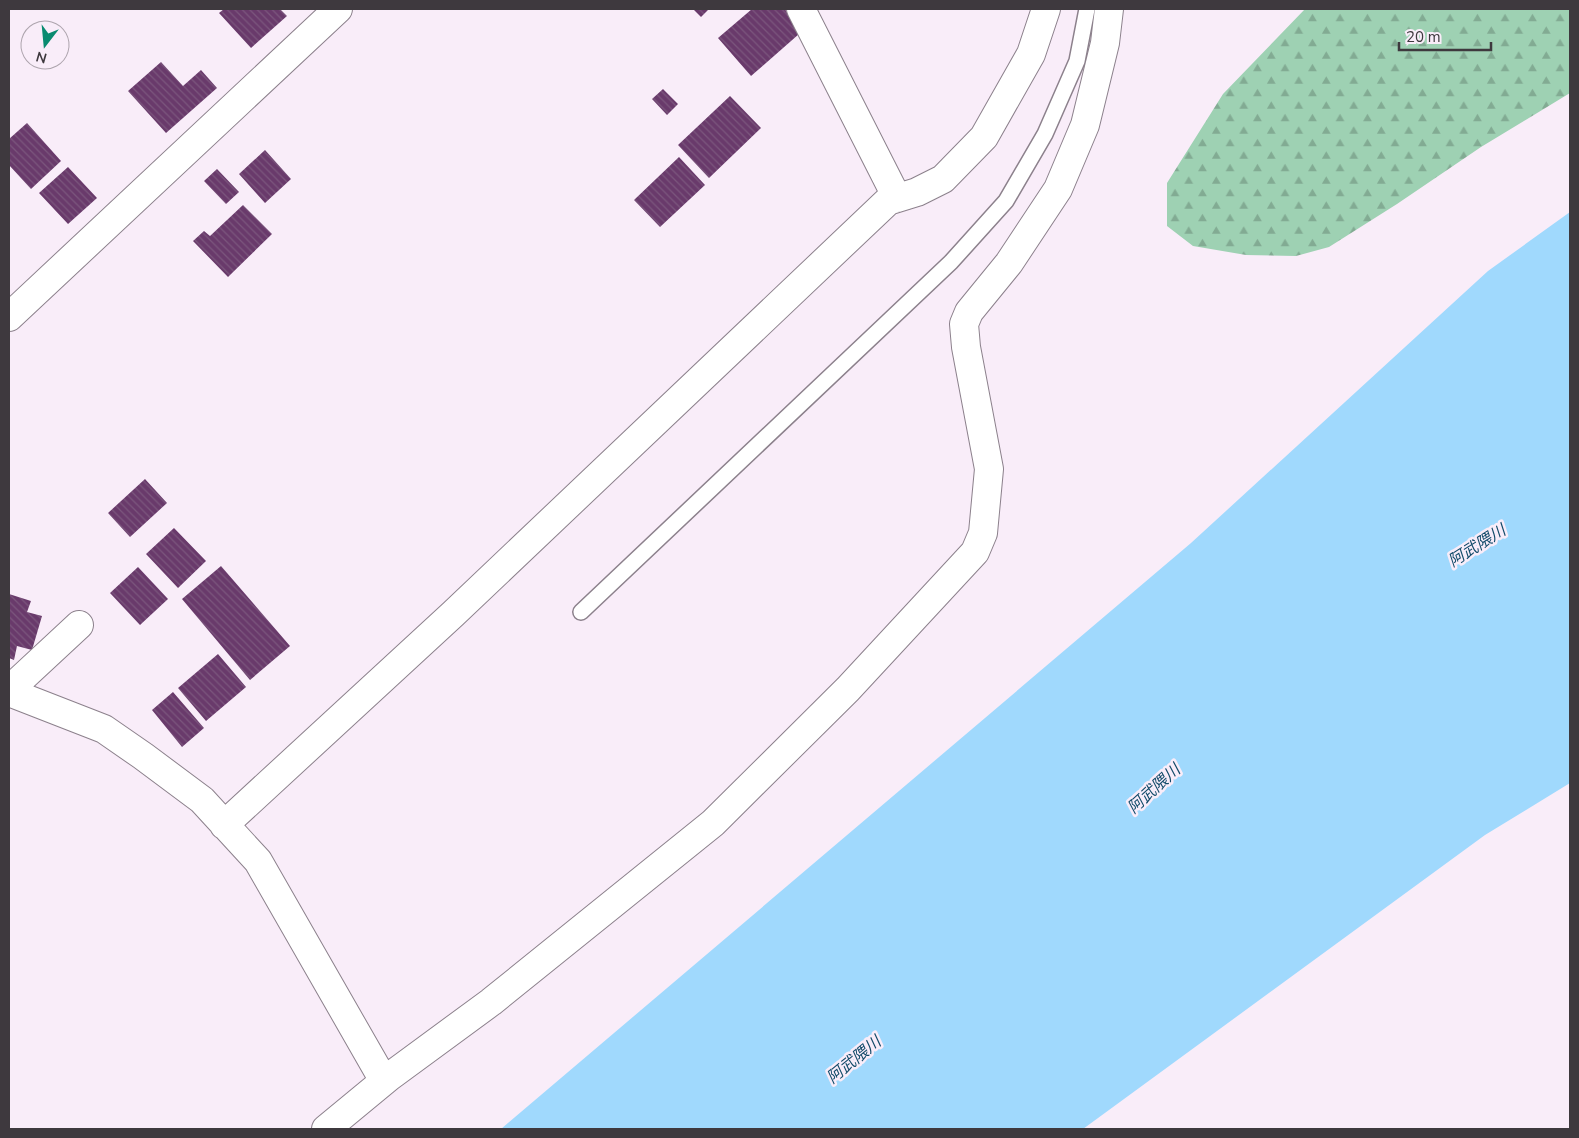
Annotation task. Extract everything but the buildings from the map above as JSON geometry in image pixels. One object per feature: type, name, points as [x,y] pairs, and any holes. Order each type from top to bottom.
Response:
[{"type":"street","points":[[9,317],[338,9]]},
{"type":"street","points":[[801,9],[897,198]]},
{"type":"street","points":[[224,825],[453,614],[888,201],[917,192],[943,179],[984,137],[1031,54],[1046,9]]},
{"type":"street","points":[[326,1129],[384,1081],[491,1002],[713,823],[848,689],[975,552],[983,533],[989,469],[966,347],[964,324],[969,312],[1009,264],[1058,190],[1085,125],[1105,43],[1109,9]]},
{"type":"street","points":[[79,625],[9,691],[104,729],[202,800],[258,861],[384,1081]]},
{"type":"lane","points":[[581,612],[951,262],[1006,201],[1044,134],[1077,62],[1087,9]]},
{"type":"green space","points":[[1305,9],[1570,9],[1570,93],[1481,147],[1329,247],[1296,256],[1246,255],[1193,246],[1167,226],[1167,183],[1223,94]]},
{"type":"water","name":"阿武隈川","points":[[1570,212],[1570,783],[1485,835],[1083,1129],[501,1129],[1191,543],[1488,271]]}]
